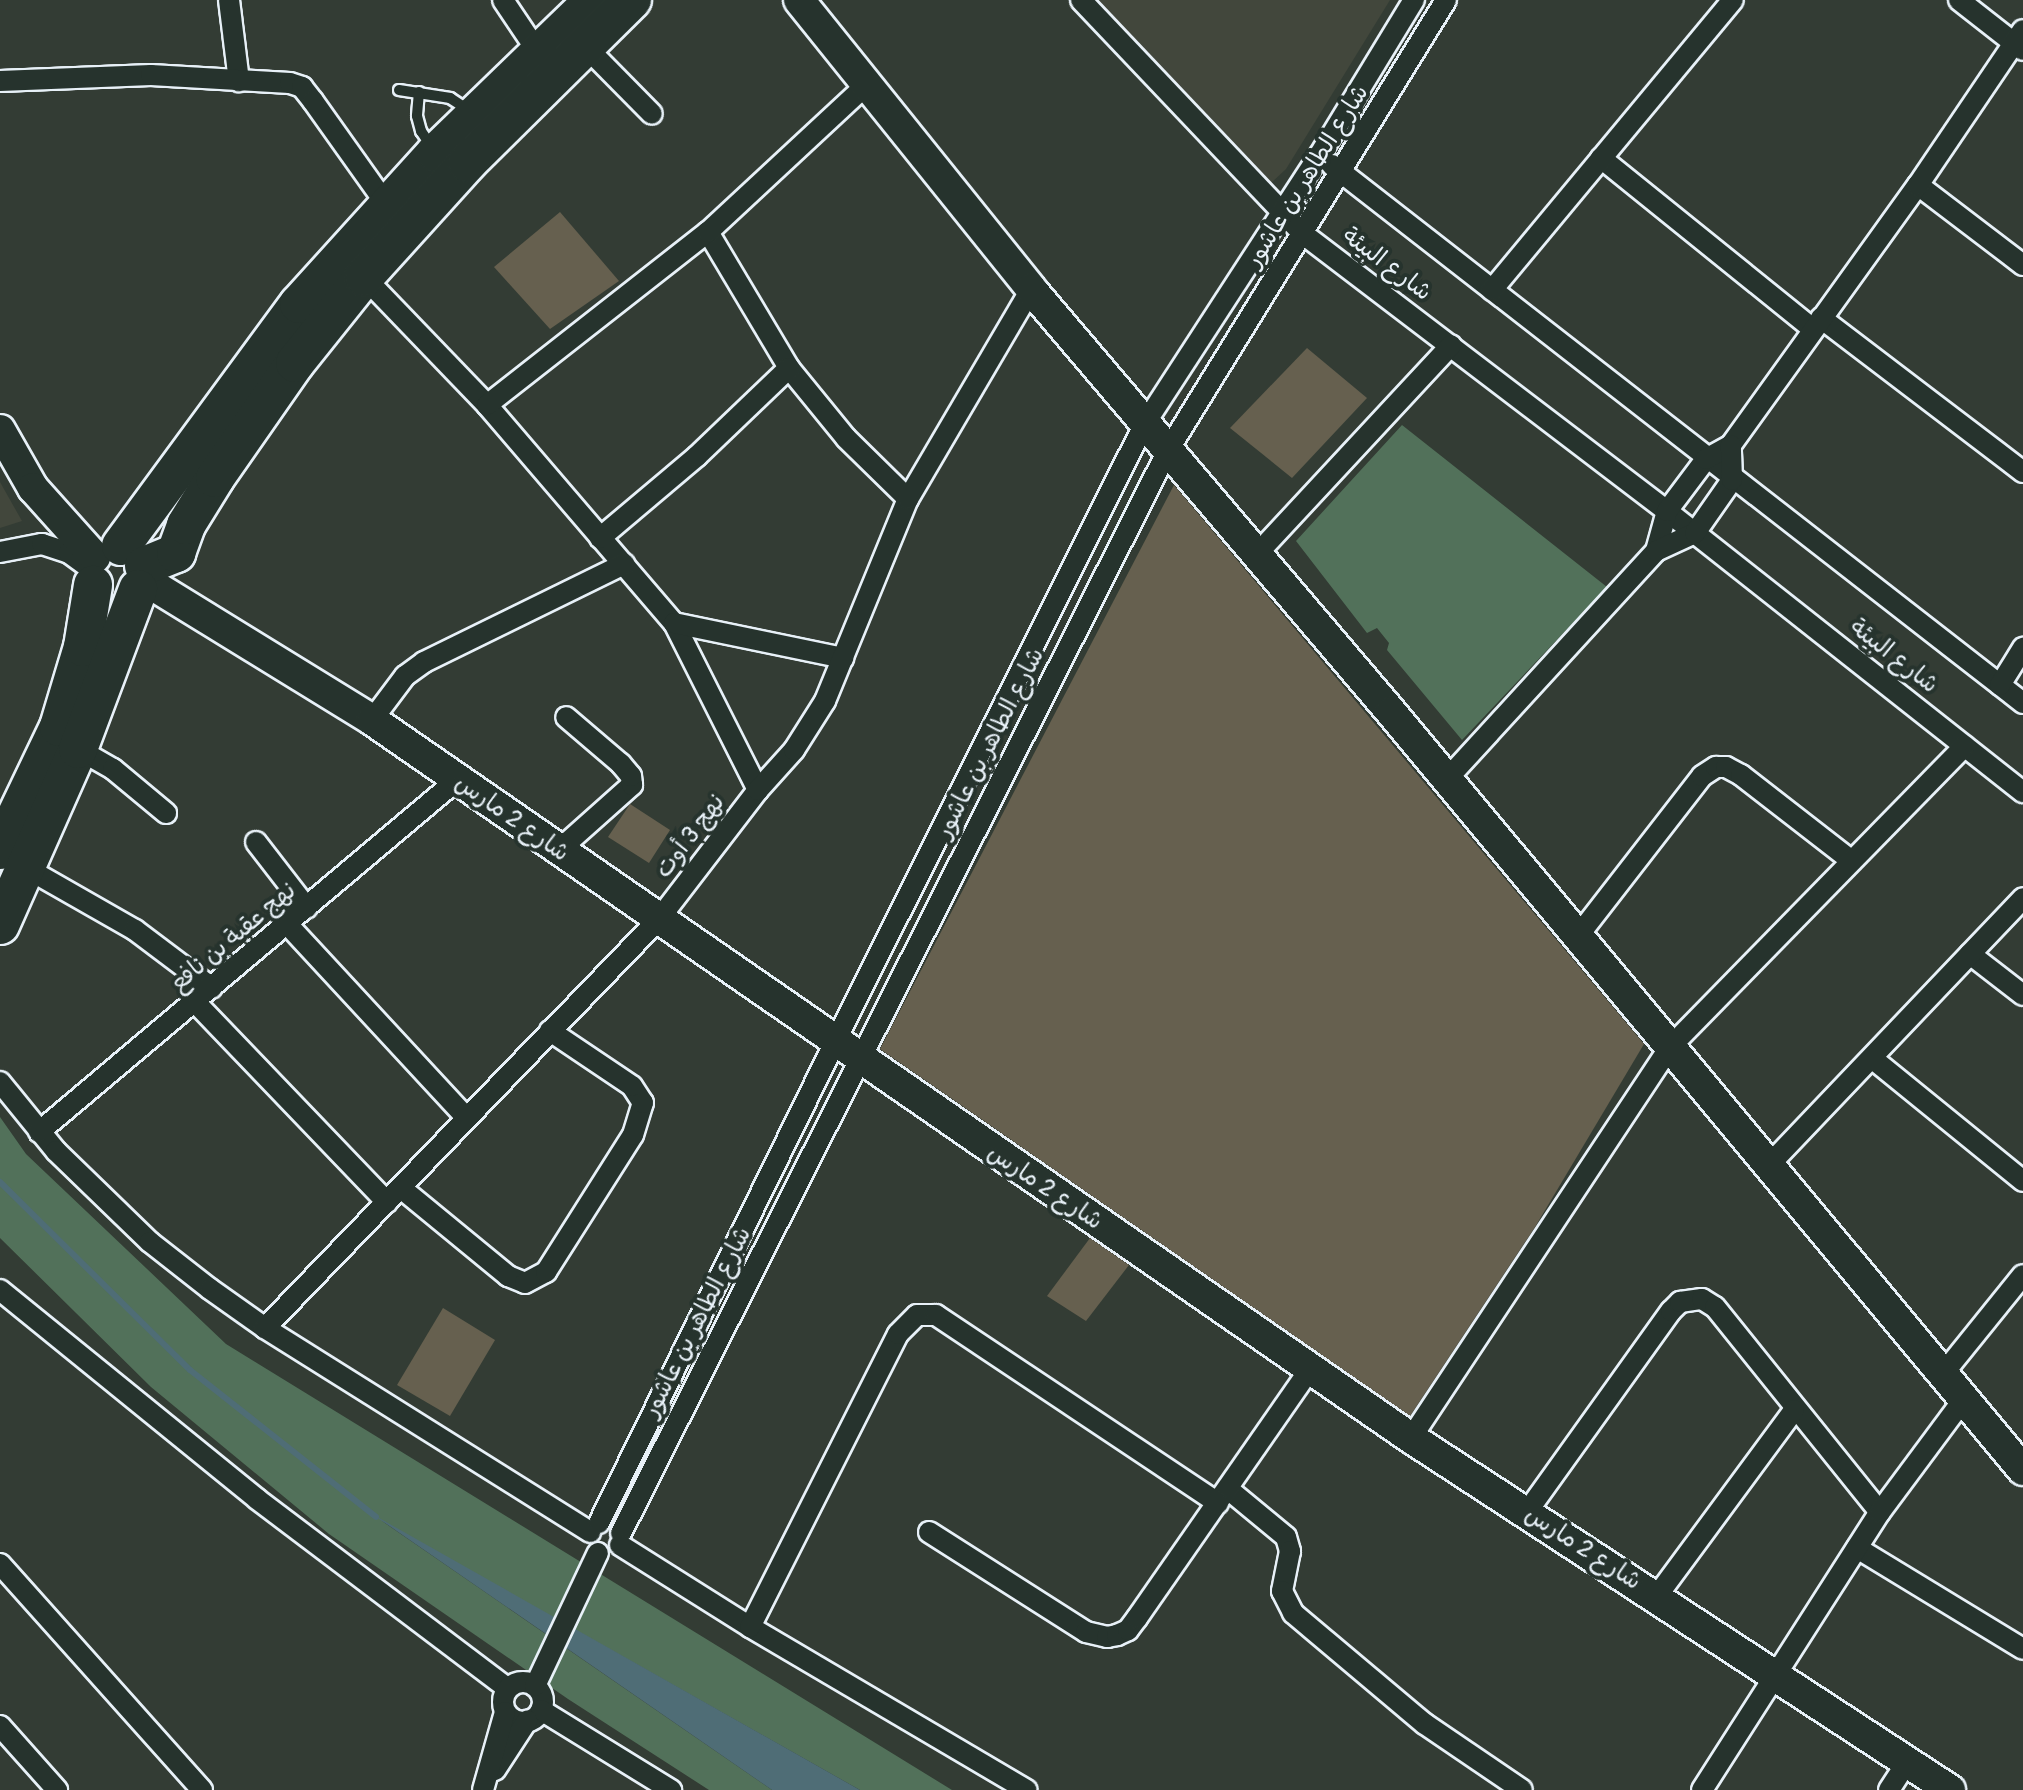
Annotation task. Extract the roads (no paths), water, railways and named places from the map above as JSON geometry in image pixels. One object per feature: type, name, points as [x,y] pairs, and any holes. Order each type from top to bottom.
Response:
[{"type":"highway","points":[[0,925],[14,860],[83,647],[116,568],[264,347],[436,153],[594,0]]},
{"type":"highway","points":[[116,568],[176,553],[186,525],[215,478],[295,363],[364,277],[467,163],[632,0]]},
{"type":"highway","points":[[14,860],[78,749],[116,568]]},
{"type":"street","points":[[229,0],[239,81]]},
{"type":"street","points":[[503,0],[538,52]]},
{"type":"street","points":[[799,0],[1144,425],[1447,779],[2023,1470]]},
{"type":"street","name":"شارع البيئة","points":[[1081,0],[1280,214],[1302,233],[1667,511],[2023,792]]},
{"type":"street","name":"شارع الطاهر بن عاشور","points":[[620,1539],[847,1049],[1144,425],[1319,156],[1414,0]]},
{"type":"street","name":"شارع الطاهر بن عاشور","points":[[595,1527],[1167,452],[1446,0]]},
{"type":"street","points":[[1492,290],[1733,0]]},
{"type":"street","points":[[1656,551],[1667,511],[1706,459],[1731,445],[2021,42],[1959,0]]},
{"type":"street","points":[[585,46],[652,114]]},
{"type":"street","points":[[0,81],[111,75],[280,81],[302,87],[387,205]]},
{"type":"street","points":[[487,405],[708,232],[867,84]]},
{"type":"street","name":"شارع البيئة","points":[[1319,156],[1732,480],[2023,703]]},
{"type":"street","points":[[1601,158],[1816,323],[2023,472]]},
{"type":"street","points":[[1918,185],[2023,265]]},
{"type":"street","points":[[708,232],[789,368],[846,438],[908,499]]},
{"type":"street","points":[[364,277],[487,405],[674,623],[758,790]]},
{"type":"street","name":"نهج 3 أوت","points":[[265,1328],[659,919],[809,728],[843,658],[908,499],[1031,289]]},
{"type":"street","points":[[1257,554],[1451,345]]},
{"type":"street","points":[[600,538],[697,456],[789,368]]},
{"type":"street","name":"شارع 2 مارس","points":[[0,430],[33,488],[116,568],[372,720],[1411,1438],[1950,1790]]},
{"type":"street","points":[[1447,779],[1656,551],[1695,533],[1732,480],[1731,445]]},
{"type":"street","points":[[0,552],[42,544],[116,568]]},
{"type":"street","points":[[372,720],[405,676],[424,662],[624,564]]},
{"type":"street","points":[[674,623],[843,658]]},
{"type":"street","points":[[2000,685],[2023,648]]},
{"type":"street","points":[[559,850],[632,785],[631,776],[621,764],[566,717]]},
{"type":"street","points":[[1411,1438],[1670,1047],[1965,746]]},
{"type":"street","points":[[78,749],[113,769],[166,813]]},
{"type":"street","points":[[1578,936],[1702,776],[1716,767],[1726,767],[1741,775],[1852,861]]},
{"type":"street","name":"نهج عقبة بن نافع","points":[[39,1132],[196,1003],[457,780]]},
{"type":"street","points":[[256,842],[307,908]]},
{"type":"street","points":[[14,860],[135,930],[212,988]]},
{"type":"street","points":[[1770,1164],[2023,898]]},
{"type":"street","points":[[288,925],[467,1118]]},
{"type":"street","points":[[1970,954],[2023,995]]},
{"type":"street","points":[[196,1003],[394,1195],[508,1276],[525,1283],[546,1272],[633,1135],[643,1103],[632,1086],[550,1031]]},
{"type":"street","points":[[1873,1059],[2023,1181]]},
{"type":"street","points":[[0,1082],[39,1132],[150,1242],[265,1328],[595,1527],[612,1523],[620,1539],[750,1627],[1027,1790]]},
{"type":"street","points":[[1943,1374],[2023,1275]]},
{"type":"street","points":[[0,1290],[257,1499],[507,1688]]},
{"type":"street","points":[[1527,1512],[1657,1327],[1680,1302],[1702,1299],[1715,1307],[1794,1410],[1880,1512]]},
{"type":"street","points":[[750,1627],[898,1334],[917,1315],[936,1315],[1286,1537],[1290,1551],[1282,1591],[1293,1613],[1425,1724],[1476,1762],[1522,1790]]},
{"type":"street","points":[[929,1532],[1086,1632],[1107,1637],[1128,1630],[1311,1368]]},
{"type":"street","points":[[1702,1790],[1880,1512],[1964,1399]]},
{"type":"street","points":[[1657,1596],[1794,1410]]},
{"type":"street","points":[[485,1787],[534,1716],[542,1697],[537,1682],[595,1559],[590,1544],[595,1527]]},
{"type":"street","points":[[595,1559],[611,1554],[620,1539]]},
{"type":"street","points":[[1857,1548],[2023,1649]]},
{"type":"street","points":[[0,1564],[202,1790]]},
{"type":"street","points":[[485,1787],[505,1712],[502,1700],[507,1688],[518,1682],[537,1682]]},
{"type":"street","points":[[505,1712],[515,1721],[534,1716],[671,1790]]},
{"type":"street","points":[[0,1726],[57,1790]]},
{"type":"street","points":[[1889,1790],[1908,1761]]},
{"type":"lane","points":[[399,90],[450,98],[475,114]]},
{"type":"lane","points":[[419,92],[417,116],[421,131],[436,153]]},
{"type":"water","points":[[372,1514],[860,1790],[772,1790]]},
{"type":"waterway","points":[[0,1182],[190,1370],[376,1517]]}]
